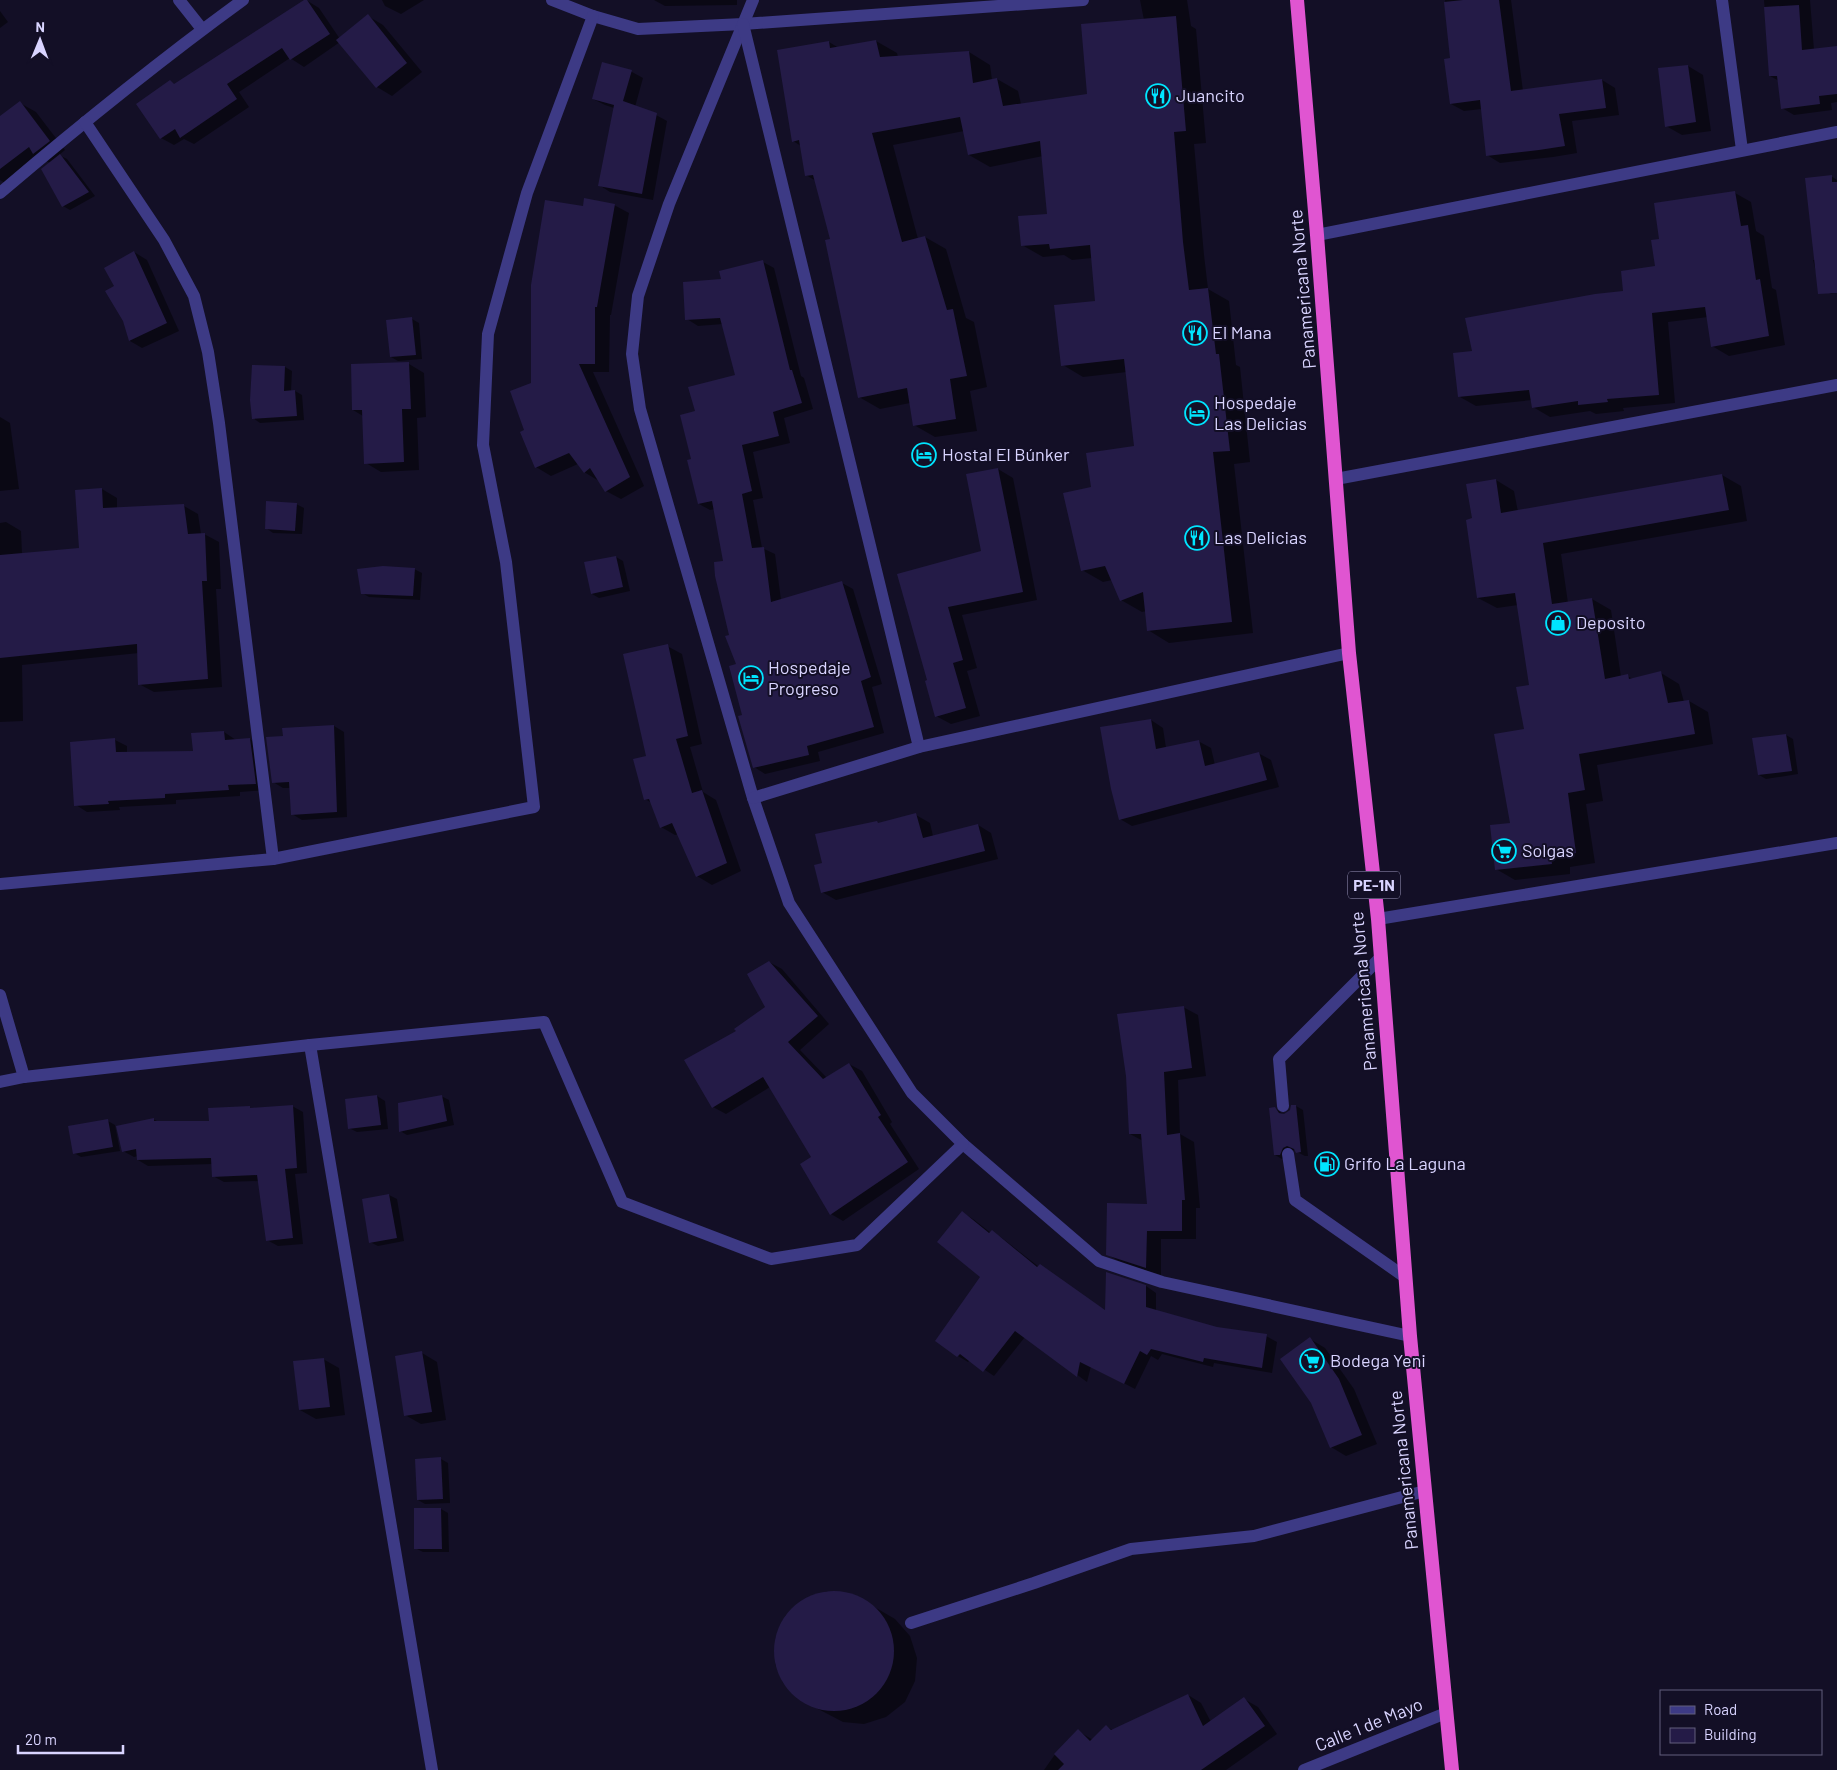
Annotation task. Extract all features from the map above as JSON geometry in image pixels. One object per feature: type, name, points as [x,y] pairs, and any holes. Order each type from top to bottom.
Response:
[{"type":"highway","name":"Panamericana Norte","points":[[1297,0],[1318,235],[1349,653],[1378,919],[1410,1336],[1452,1770]]},
{"type":"street","points":[[178,0],[202,29]]},
{"type":"street","points":[[0,193],[85,122],[202,29],[243,0]]},
{"type":"street","points":[[552,0],[593,16],[638,29],[743,24],[1083,0]]},
{"type":"street","points":[[753,0],[665,213],[638,296],[632,354],[640,409],[753,798],[789,903],[912,1093],[963,1144],[1099,1262],[1162,1282],[1410,1336]]},
{"type":"street","points":[[1722,0],[1742,150]]},
{"type":"street","points":[[0,884],[273,859],[534,807],[506,562],[483,444],[488,334],[527,193],[593,16]]},
{"type":"street","points":[[743,24],[919,748]]},
{"type":"street","points":[[85,122],[164,240],[194,296],[208,352],[218,423],[273,859]]},
{"type":"street","points":[[1318,235],[1837,132]]},
{"type":"street","points":[[1336,478],[1837,385]]},
{"type":"street","points":[[753,798],[919,748],[1349,653]]},
{"type":"street","points":[[1378,919],[1837,843]]},
{"type":"street","points":[[1283,1106],[1279,1059],[1381,957]]},
{"type":"street","points":[[0,994],[24,1077]]},
{"type":"street","points":[[0,1082],[24,1077],[310,1045],[544,1022],[622,1202],[771,1259],[857,1245],[963,1144]]},
{"type":"street","points":[[310,1045],[432,1770]]},
{"type":"street","points":[[1288,1154],[1295,1200],[1405,1277]]},
{"type":"street","points":[[911,1623],[1131,1549],[1254,1536],[1425,1491]]},
{"type":"street","name":"Calle 1 de Mayo","points":[[1304,1770],[1446,1712]]},
{"type":"building","points":[[304,0],[307,0],[330,34],[290,60],[282,48],[227,84],[237,99],[180,138],[175,129],[160,139],[136,104],[170,80],[174,84]]},
{"type":"building","points":[[1499,0],[1511,91],[1602,79],[1606,108],[1559,114],[1565,146],[1486,156],[1480,100],[1450,104],[1444,59],[1450,58],[1444,2]]},
{"type":"building","points":[[1799,5],[1802,50],[1837,46],[1837,94],[1819,96],[1820,104],[1781,109],[1777,76],[1769,76],[1764,7]]},
{"type":"building","points":[[368,14],[407,63],[376,88],[336,40]]},
{"type":"building","points":[[1176,16],[1186,131],[1174,132],[1183,242],[1189,290],[1208,288],[1216,354],[1219,354],[1230,451],[1213,452],[1232,622],[1147,631],[1143,592],[1120,601],[1105,566],[1081,571],[1063,493],[1091,487],[1086,453],[1134,446],[1124,359],[1061,366],[1054,305],[1095,301],[1090,245],[1050,249],[1049,244],[1021,246],[1018,216],[1047,214],[1040,141],[968,155],[960,117],[872,133],[902,242],[925,236],[947,310],[953,309],[967,376],[950,379],[956,419],[913,426],[907,388],[858,398],[825,240],[830,239],[813,175],[805,176],[799,140],[792,142],[777,50],[829,41],[830,48],[876,40],[880,57],[969,51],[973,83],[997,78],[1003,106],[1087,94],[1081,24]]},
{"type":"building","points":[[602,62],[632,70],[623,101],[657,113],[642,194],[598,186],[614,105],[592,99]]},
{"type":"building","points":[[1688,65],[1696,122],[1665,127],[1658,68]]},
{"type":"building","points":[[20,101],[50,141],[33,154],[29,147],[0,169],[0,116]]},
{"type":"building","points":[[60,154],[89,192],[62,207],[41,169]]},
{"type":"building","points":[[1832,175],[1832,182],[1837,182],[1837,293],[1818,294],[1805,178]]},
{"type":"building","points":[[1735,191],[1741,226],[1748,225],[1756,280],[1760,279],[1769,336],[1711,347],[1705,307],[1652,313],[1659,395],[1607,399],[1608,402],[1578,405],[1578,401],[1532,408],[1529,390],[1458,397],[1453,353],[1472,351],[1465,318],[1595,294],[1623,291],[1621,271],[1655,266],[1651,240],[1659,239],[1654,203]]},
{"type":"building","points":[[584,198],[615,204],[597,307],[595,307],[595,364],[579,364],[630,477],[605,492],[590,468],[584,473],[569,453],[535,468],[520,432],[524,430],[510,391],[531,383],[531,285],[545,200],[583,206]]},
{"type":"building","points":[[134,251],[167,323],[129,341],[123,321],[105,291],[114,286],[104,268]]},
{"type":"building","points":[[763,260],[790,370],[792,370],[802,403],[773,412],[779,436],[742,445],[752,491],[742,494],[752,548],[764,547],[771,602],[842,581],[871,677],[861,681],[874,727],[807,746],[809,755],[753,768],[738,716],[742,715],[729,666],[736,664],[725,636],[729,635],[715,576],[714,562],[723,561],[712,501],[698,504],[687,460],[691,459],[680,415],[695,411],[688,387],[735,375],[720,318],[685,320],[683,282],[721,279],[719,271]]},
{"type":"building","points":[[412,317],[416,355],[390,357],[386,320]]},
{"type":"building","points":[[409,362],[411,409],[402,409],[404,462],[364,464],[362,410],[352,410],[351,364]]},
{"type":"building","points":[[252,365],[285,366],[284,391],[295,390],[297,416],[252,419],[250,400]]},
{"type":"building","points":[[998,468],[1023,592],[948,607],[963,660],[953,663],[966,708],[935,717],[925,681],[927,680],[897,574],[981,551],[966,474]]},
{"type":"building","points":[[1722,474],[1729,510],[1543,543],[1552,604],[1592,598],[1605,679],[1628,674],[1629,679],[1661,671],[1668,703],[1689,700],[1695,734],[1579,754],[1585,790],[1568,793],[1576,853],[1551,857],[1552,864],[1495,870],[1490,825],[1510,823],[1494,734],[1524,729],[1516,687],[1529,685],[1515,593],[1477,598],[1466,520],[1472,518],[1466,484],[1496,479],[1501,513]]},
{"type":"building","points":[[102,488],[103,508],[184,504],[188,534],[205,533],[207,581],[202,581],[208,679],[138,685],[137,644],[0,658],[0,555],[79,548],[75,490]]},
{"type":"building","points":[[266,501],[297,503],[295,531],[265,529]]},
{"type":"building","points":[[616,556],[623,587],[591,594],[584,562]]},
{"type":"building","points":[[383,566],[415,568],[413,596],[361,594],[357,569]]},
{"type":"building","points":[[668,644],[688,736],[676,739],[692,793],[702,790],[727,863],[696,877],[672,823],[660,828],[649,799],[644,800],[633,759],[646,756],[623,654]]},
{"type":"building","points":[[1151,719],[1156,749],[1199,740],[1205,766],[1259,752],[1267,780],[1119,820],[1111,789],[1100,727]]},
{"type":"building","points":[[334,725],[337,812],[291,815],[289,782],[272,783],[266,737],[283,736],[282,728]]},
{"type":"building","points":[[224,731],[225,740],[250,738],[256,784],[228,785],[229,790],[165,794],[165,798],[108,801],[109,804],[74,806],[70,742],[115,738],[116,752],[193,751],[191,733]]},
{"type":"building","points":[[1786,734],[1792,771],[1758,775],[1752,738]]},
{"type":"building","points":[[916,813],[923,838],[978,824],[985,851],[821,893],[814,865],[822,863],[815,834],[877,821],[878,823]]},
{"type":"building","points":[[769,961],[818,1016],[788,1042],[823,1079],[849,1063],[881,1115],[878,1117],[908,1162],[830,1215],[800,1164],[811,1157],[763,1077],[712,1108],[684,1060],[736,1031],[734,1029],[765,1007],[747,974]]},
{"type":"building","points":[[1184,1006],[1192,1068],[1164,1072],[1167,1135],[1180,1133],[1185,1200],[1182,1200],[1182,1231],[1147,1231],[1146,1268],[1106,1255],[1107,1203],[1147,1204],[1141,1134],[1129,1134],[1126,1076],[1117,1014]]},
{"type":"building","points":[[377,1095],[381,1125],[348,1129],[345,1099]]},
{"type":"building","points":[[442,1095],[447,1121],[399,1132],[398,1103]]},
{"type":"building","points":[[293,1105],[297,1168],[285,1169],[293,1238],[266,1241],[257,1175],[212,1177],[211,1158],[137,1160],[136,1149],[122,1152],[116,1126],[154,1118],[154,1121],[209,1121],[208,1108]]},
{"type":"building","points":[[1291,1105],[1296,1105],[1301,1152],[1296,1153],[1294,1149],[1287,1146],[1283,1148],[1280,1155],[1274,1155],[1269,1108],[1275,1107],[1279,1113],[1284,1114],[1290,1110]]},
{"type":"building","points":[[108,1119],[113,1147],[73,1154],[68,1126]]},
{"type":"building","points":[[389,1194],[397,1238],[369,1243],[362,1199]]},
{"type":"building","points":[[962,1211],[989,1233],[992,1230],[1037,1267],[1040,1264],[1105,1310],[1106,1272],[1146,1285],[1146,1307],[1217,1327],[1267,1334],[1262,1368],[1204,1358],[1203,1362],[1151,1349],[1147,1355],[1140,1351],[1124,1384],[1080,1362],[1077,1377],[1015,1331],[983,1372],[960,1354],[957,1357],[935,1341],[980,1277],[937,1242]]},
{"type":"building","points":[[1310,1337],[1339,1379],[1362,1435],[1330,1448],[1311,1403],[1280,1359]]},
{"type":"building","points":[[422,1351],[432,1412],[404,1416],[395,1356]]},
{"type":"building","points":[[324,1358],[330,1407],[299,1410],[293,1361]]},
{"type":"building","points":[[441,1457],[443,1499],[417,1500],[415,1459]]},
{"type":"building","points":[[414,1508],[441,1508],[442,1549],[414,1549]]},
{"type":"building","points":[[834,1591],[846,1592],[857,1596],[867,1601],[876,1609],[884,1618],[889,1628],[893,1639],[893,1663],[889,1674],[884,1684],[876,1693],[867,1701],[857,1706],[846,1710],[834,1711],[822,1710],[811,1706],[801,1701],[792,1693],[784,1684],[779,1674],[775,1663],[774,1651],[775,1639],[779,1628],[784,1618],[792,1609],[801,1601],[811,1596],[822,1592]]},
{"type":"building","points":[[1188,1694],[1203,1726],[1244,1697],[1265,1726],[1201,1770],[1058,1770],[1064,1764],[1054,1754],[1078,1729],[1090,1741],[1106,1725],[1111,1730]]},
{"type":"place","name":"Juancito","points":[[1158,96]]},
{"type":"place","name":"El Mana","points":[[1195,333]]},
{"type":"place","name":"Hospedaje Las Delicias","points":[[1197,413]]},
{"type":"place","name":"Hostal El Búnker","points":[[924,455]]},
{"type":"place","name":"Las Delicias","points":[[1197,538]]},
{"type":"place","name":"Deposito","points":[[1558,623]]},
{"type":"place","name":"Hospedaje Progreso","points":[[751,678]]},
{"type":"place","name":"Solgas","points":[[1504,851]]},
{"type":"place","name":"Grifo La Laguna","points":[[1327,1164]]},
{"type":"place","name":"Bodega Yeni","points":[[1312,1361]]}]
